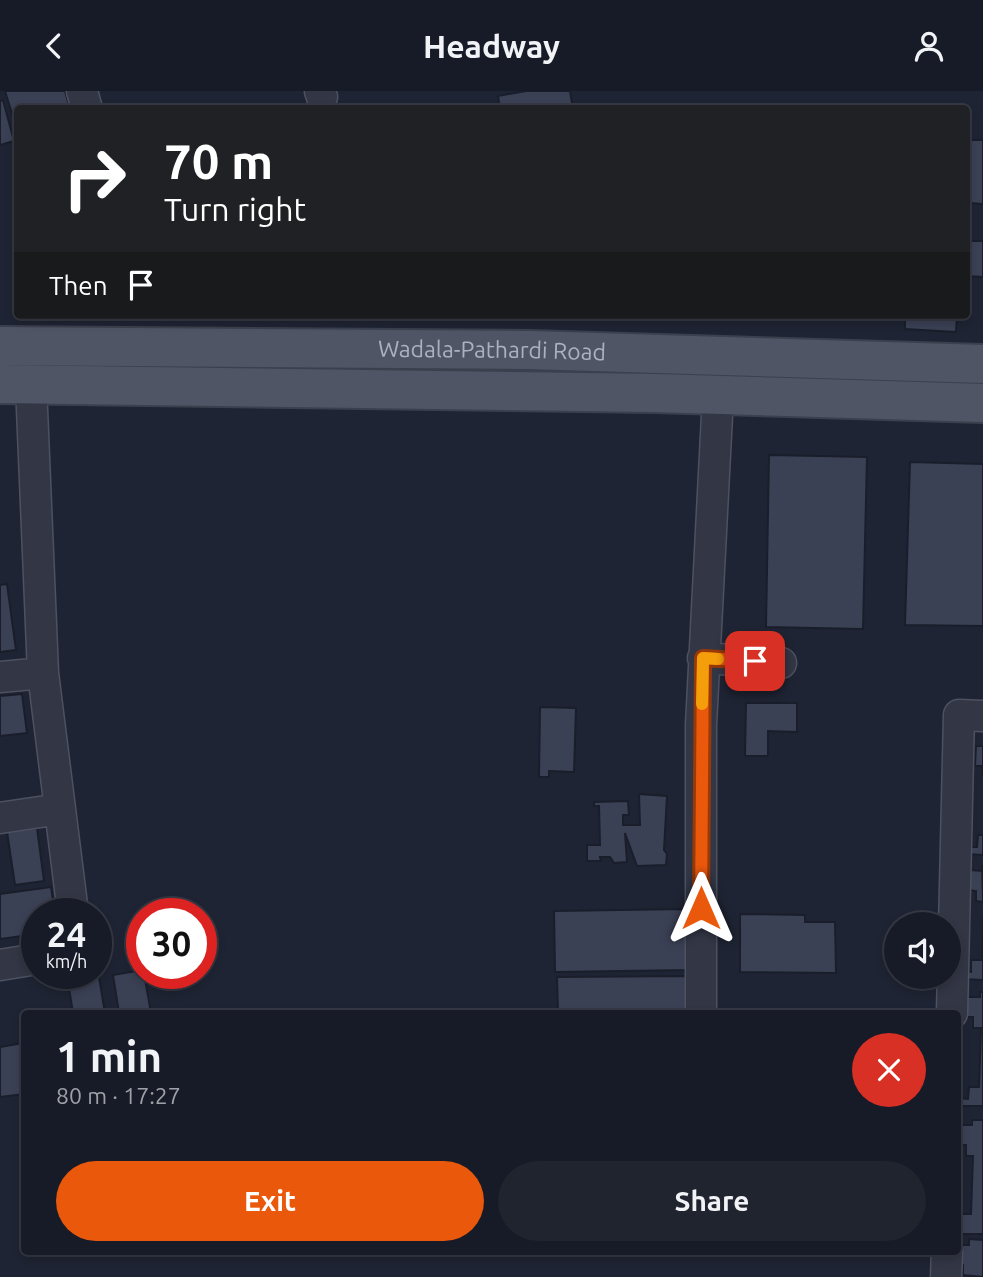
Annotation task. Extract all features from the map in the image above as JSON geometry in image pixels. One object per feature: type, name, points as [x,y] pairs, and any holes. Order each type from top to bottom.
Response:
[{"type":"main road","name":"Wadala-Pathardi Road","points":[[0,346],[530,350],[983,365]]},
{"type":"main road","name":"Wadala-Pathardi Road","points":[[15,384],[718,395],[983,403]]},
{"type":"street","points":[[15,384],[43,673],[71,898]]},
{"type":"street","points":[[701,1010],[701,725],[718,395]]},
{"type":"street","points":[[703,658],[781,663]]},
{"type":"street","points":[[0,677],[43,673]]},
{"type":"street","points":[[952,1010],[959,715],[983,716]]},
{"type":"street","points":[[0,818],[60,809]]},
{"type":"street","points":[[0,965],[21,962]]},
{"type":"street","points":[[946,1277],[947,1255]]},
{"type":"building","points":[[5,91],[65,91],[69,105],[14,105],[14,120]]},
{"type":"building","points":[[526,91],[570,91],[572,105],[499,105],[498,96]]},
{"type":"building","points":[[3,100],[14,141],[0,145],[0,101]]},
{"type":"building","points":[[970,140],[983,140],[983,204],[970,203]]},
{"type":"building","points":[[970,241],[983,241],[983,277],[970,276]]},
{"type":"building","points":[[905,319],[957,319],[956,332],[905,329]]},
{"type":"building","points":[[769,455],[867,457],[863,629],[766,627]]},
{"type":"building","points":[[910,462],[983,464],[983,626],[905,625]]},
{"type":"building","points":[[7,584],[16,650],[0,652],[0,585]]},
{"type":"building","points":[[22,694],[27,733],[0,736],[0,696]]},
{"type":"building","points":[[746,703],[797,703],[797,732],[768,731],[768,756],[745,756]]},
{"type":"building","points":[[540,707],[576,708],[574,772],[549,771],[549,777],[539,777]]},
{"type":"building","points":[[976,746],[983,746],[983,777],[982,766],[975,766]]},
{"type":"building","points":[[639,794],[667,796],[664,850],[667,854],[666,865],[637,866],[625,833],[627,862],[614,863],[610,857],[600,857],[601,861],[587,861],[587,845],[600,845],[599,806],[594,806],[594,802],[628,801],[629,815],[623,815],[623,825],[640,825]]},
{"type":"building","points":[[37,828],[44,881],[15,885],[7,832]]},
{"type":"building","points":[[978,835],[983,835],[983,855],[967,854],[967,847],[977,847]]},
{"type":"building","points":[[982,865],[983,902],[976,901],[976,891],[969,890],[970,870],[982,871]]},
{"type":"building","points":[[51,887],[53,898],[21,898],[21,936],[0,939],[0,894]]},
{"type":"building","points":[[687,909],[688,970],[555,972],[554,911]]},
{"type":"building","points":[[740,914],[805,915],[805,922],[835,922],[836,973],[740,972]]},
{"type":"building","points":[[983,917],[983,980],[961,979],[961,971],[971,972],[971,960],[982,960]]},
{"type":"building","points":[[126,973],[126,989],[147,989],[150,1010],[119,1010],[113,975]]},
{"type":"building","points":[[690,976],[690,1010],[558,1010],[557,977]]},
{"type":"building","points":[[69,989],[101,989],[104,1010],[73,1010]]},
{"type":"building","points":[[980,992],[983,992],[983,1106],[961,1106],[961,1098],[968,1099],[969,1087],[979,1087],[981,1028],[973,1028],[973,1017],[967,1017],[967,997],[980,997]]},
{"type":"building","points":[[21,1043],[21,1094],[0,1097],[0,1047]]},
{"type":"building","points":[[972,1120],[983,1120],[983,1234],[961,1234],[961,1214],[971,1214],[973,1156],[966,1156],[966,1145],[961,1145],[961,1125],[972,1125]]},
{"type":"building","points":[[969,1239],[983,1240],[983,1277],[963,1275],[963,1265],[956,1265],[956,1255],[961,1255],[961,1245],[969,1245]]},
{"type":"slow traffic","points":[[702,704],[703,658],[718,659]]},
{"type":"route","points":[[701,908],[703,658],[755,661]]}]
